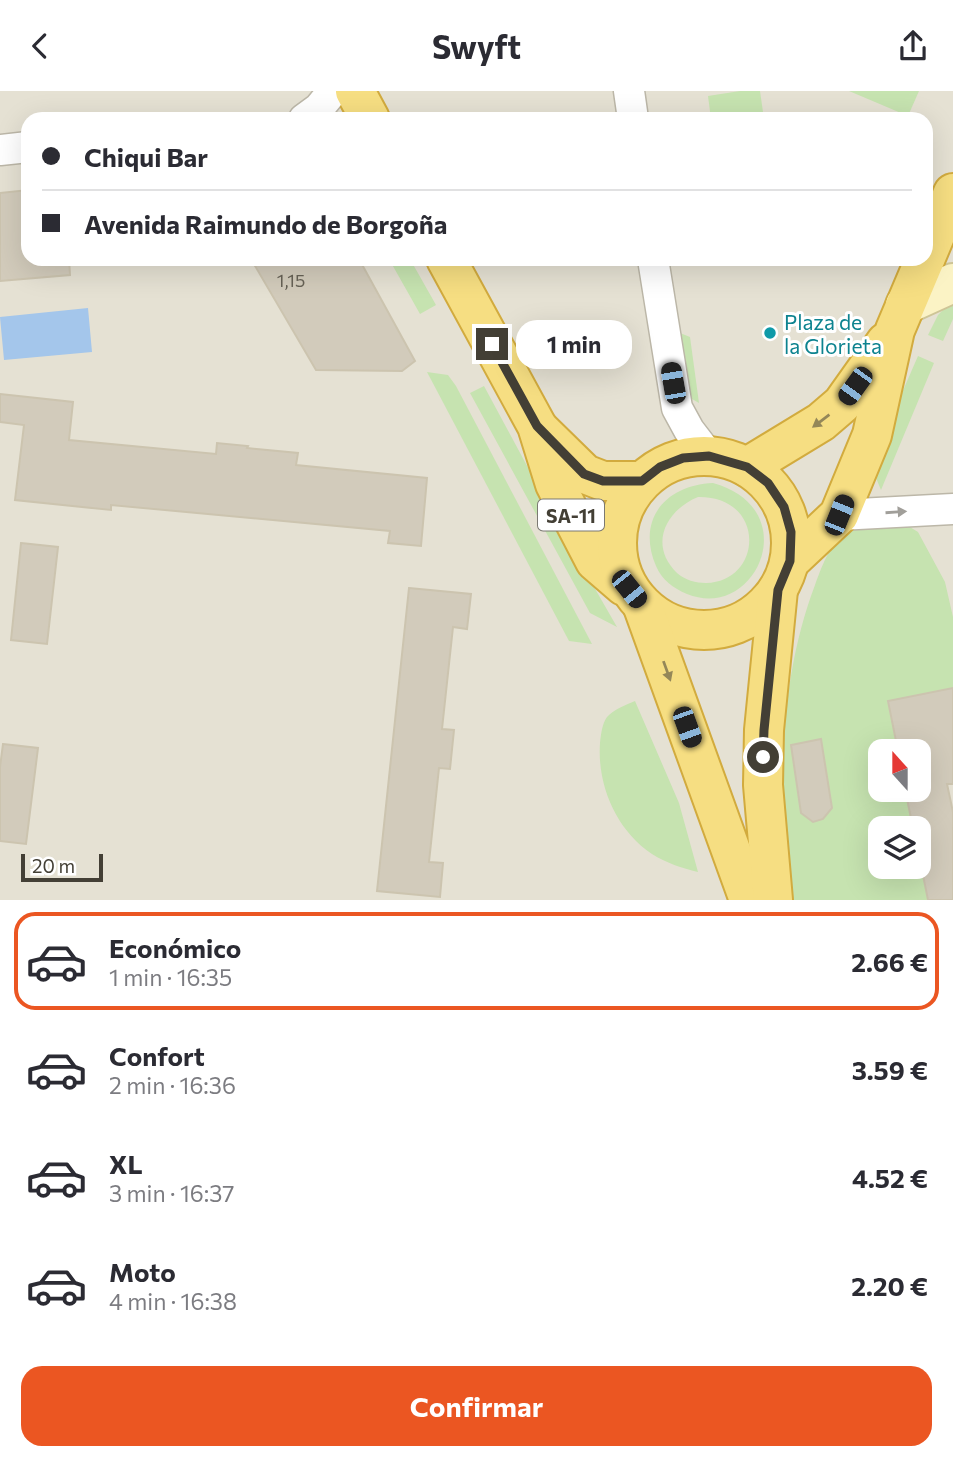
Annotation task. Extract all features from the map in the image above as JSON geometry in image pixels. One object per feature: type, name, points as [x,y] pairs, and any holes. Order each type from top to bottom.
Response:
[{"type":"highway","points":[[355,91],[366,112]]},
{"type":"highway","points":[[933,239],[953,193]]},
{"type":"highway","name":"SA-11","points":[[450,266],[537,426],[555,484],[595,561],[636,598]]},
{"type":"highway","points":[[636,598],[674,626],[713,631],[748,619],[762,609],[784,576],[839,515],[872,435],[900,318],[922,266]]},
{"type":"highway","points":[[747,467],[821,422],[842,404],[900,318]]},
{"type":"highway","name":"SA-11","points":[[537,426],[584,474],[603,481],[642,481]]},
{"type":"highway","points":[[749,900],[636,598],[617,556],[617,530],[625,505],[642,481],[660,467],[683,458],[709,456],[747,467],[768,483],[784,507],[791,532],[764,730],[763,771],[773,900]]},
{"type":"main road","points":[[900,318],[953,283]]},
{"type":"street","points":[[314,112],[333,91]]},
{"type":"street","points":[[629,91],[633,112]]},
{"type":"street","points":[[0,150],[21,148]]},
{"type":"street","points":[[654,266],[677,408],[689,430],[709,456]]},
{"type":"street","points":[[839,515],[953,509]]},
{"type":"shaded area","points":[[0,91],[953,91],[953,900],[0,900]]},
{"type":"green space","points":[[760,91],[763,112],[710,112],[708,96]]},
{"type":"green space","points":[[849,91],[919,91],[910,112],[899,112]]},
{"type":"green space","points":[[393,266],[414,266],[436,305],[420,314]]},
{"type":"green space","points":[[953,300],[953,319],[943,341],[928,335],[938,315]]},
{"type":"green space","points":[[675,331],[690,337],[699,403],[685,395]]},
{"type":"green space","points":[[918,356],[934,363],[881,490],[874,473],[874,457]]},
{"type":"green space","points":[[427,372],[448,375],[456,386],[592,644],[569,641]]},
{"type":"green space","points":[[484,386],[617,627],[590,613],[470,393]]},
{"type":"green space","points":[[713,483],[741,496],[758,515],[764,537],[761,559],[750,578],[733,592],[712,598],[687,594],[668,583],[658,571],[651,549],[650,533],[659,508],[681,490]],"holes":[[[698,497],[720,500],[736,510],[746,524],[749,539],[747,555],[738,569],[725,579],[695,582],[677,573],[668,562],[662,540],[665,529],[677,510]]]},
{"type":"green space","points":[[905,524],[918,532],[945,582],[953,617],[953,688],[888,701],[896,739],[868,739],[868,802],[908,802],[911,816],[868,816],[868,879],[924,879],[928,900],[792,900],[783,781],[784,741],[794,661],[815,585],[833,545],[852,529]]},
{"type":"green space","points":[[635,701],[679,803],[698,872],[663,860],[639,844],[611,805],[600,759],[603,726],[610,714]]},
{"type":"water","points":[[88,308],[92,352],[4,360],[0,317]]},
{"type":"building","points":[[21,191],[21,266],[69,266],[70,275],[0,281],[0,193]]},
{"type":"building","points":[[255,266],[363,266],[415,361],[402,371],[316,370]]},
{"type":"building","points":[[0,394],[73,402],[69,440],[216,454],[217,443],[248,446],[247,448],[298,453],[296,465],[427,478],[421,546],[388,543],[390,531],[111,505],[111,510],[15,500],[24,425],[0,422]]},
{"type":"building","points":[[21,543],[58,547],[47,644],[11,640]]},
{"type":"building","points":[[409,588],[471,594],[467,629],[453,627],[442,729],[454,730],[450,769],[439,768],[429,862],[443,863],[440,897],[377,891]]},
{"type":"building","points":[[953,688],[953,784],[947,784],[953,812],[953,900],[928,900],[924,879],[931,879],[931,816],[911,816],[908,802],[931,802],[931,739],[896,739],[888,701]]},
{"type":"building","points":[[821,739],[832,808],[823,819],[813,822],[801,813],[791,745]]},
{"type":"building","points":[[3,744],[38,748],[26,844],[0,841],[0,767]]},
{"type":"place","name":"Plaza de la Glorieta","points":[[770,333]]},
{"type":"route","points":[[492,344],[537,426],[584,474],[603,481],[642,481],[660,467],[683,458],[720,457],[747,467],[768,483],[784,507],[791,532],[790,561],[778,590],[763,757]]}]
